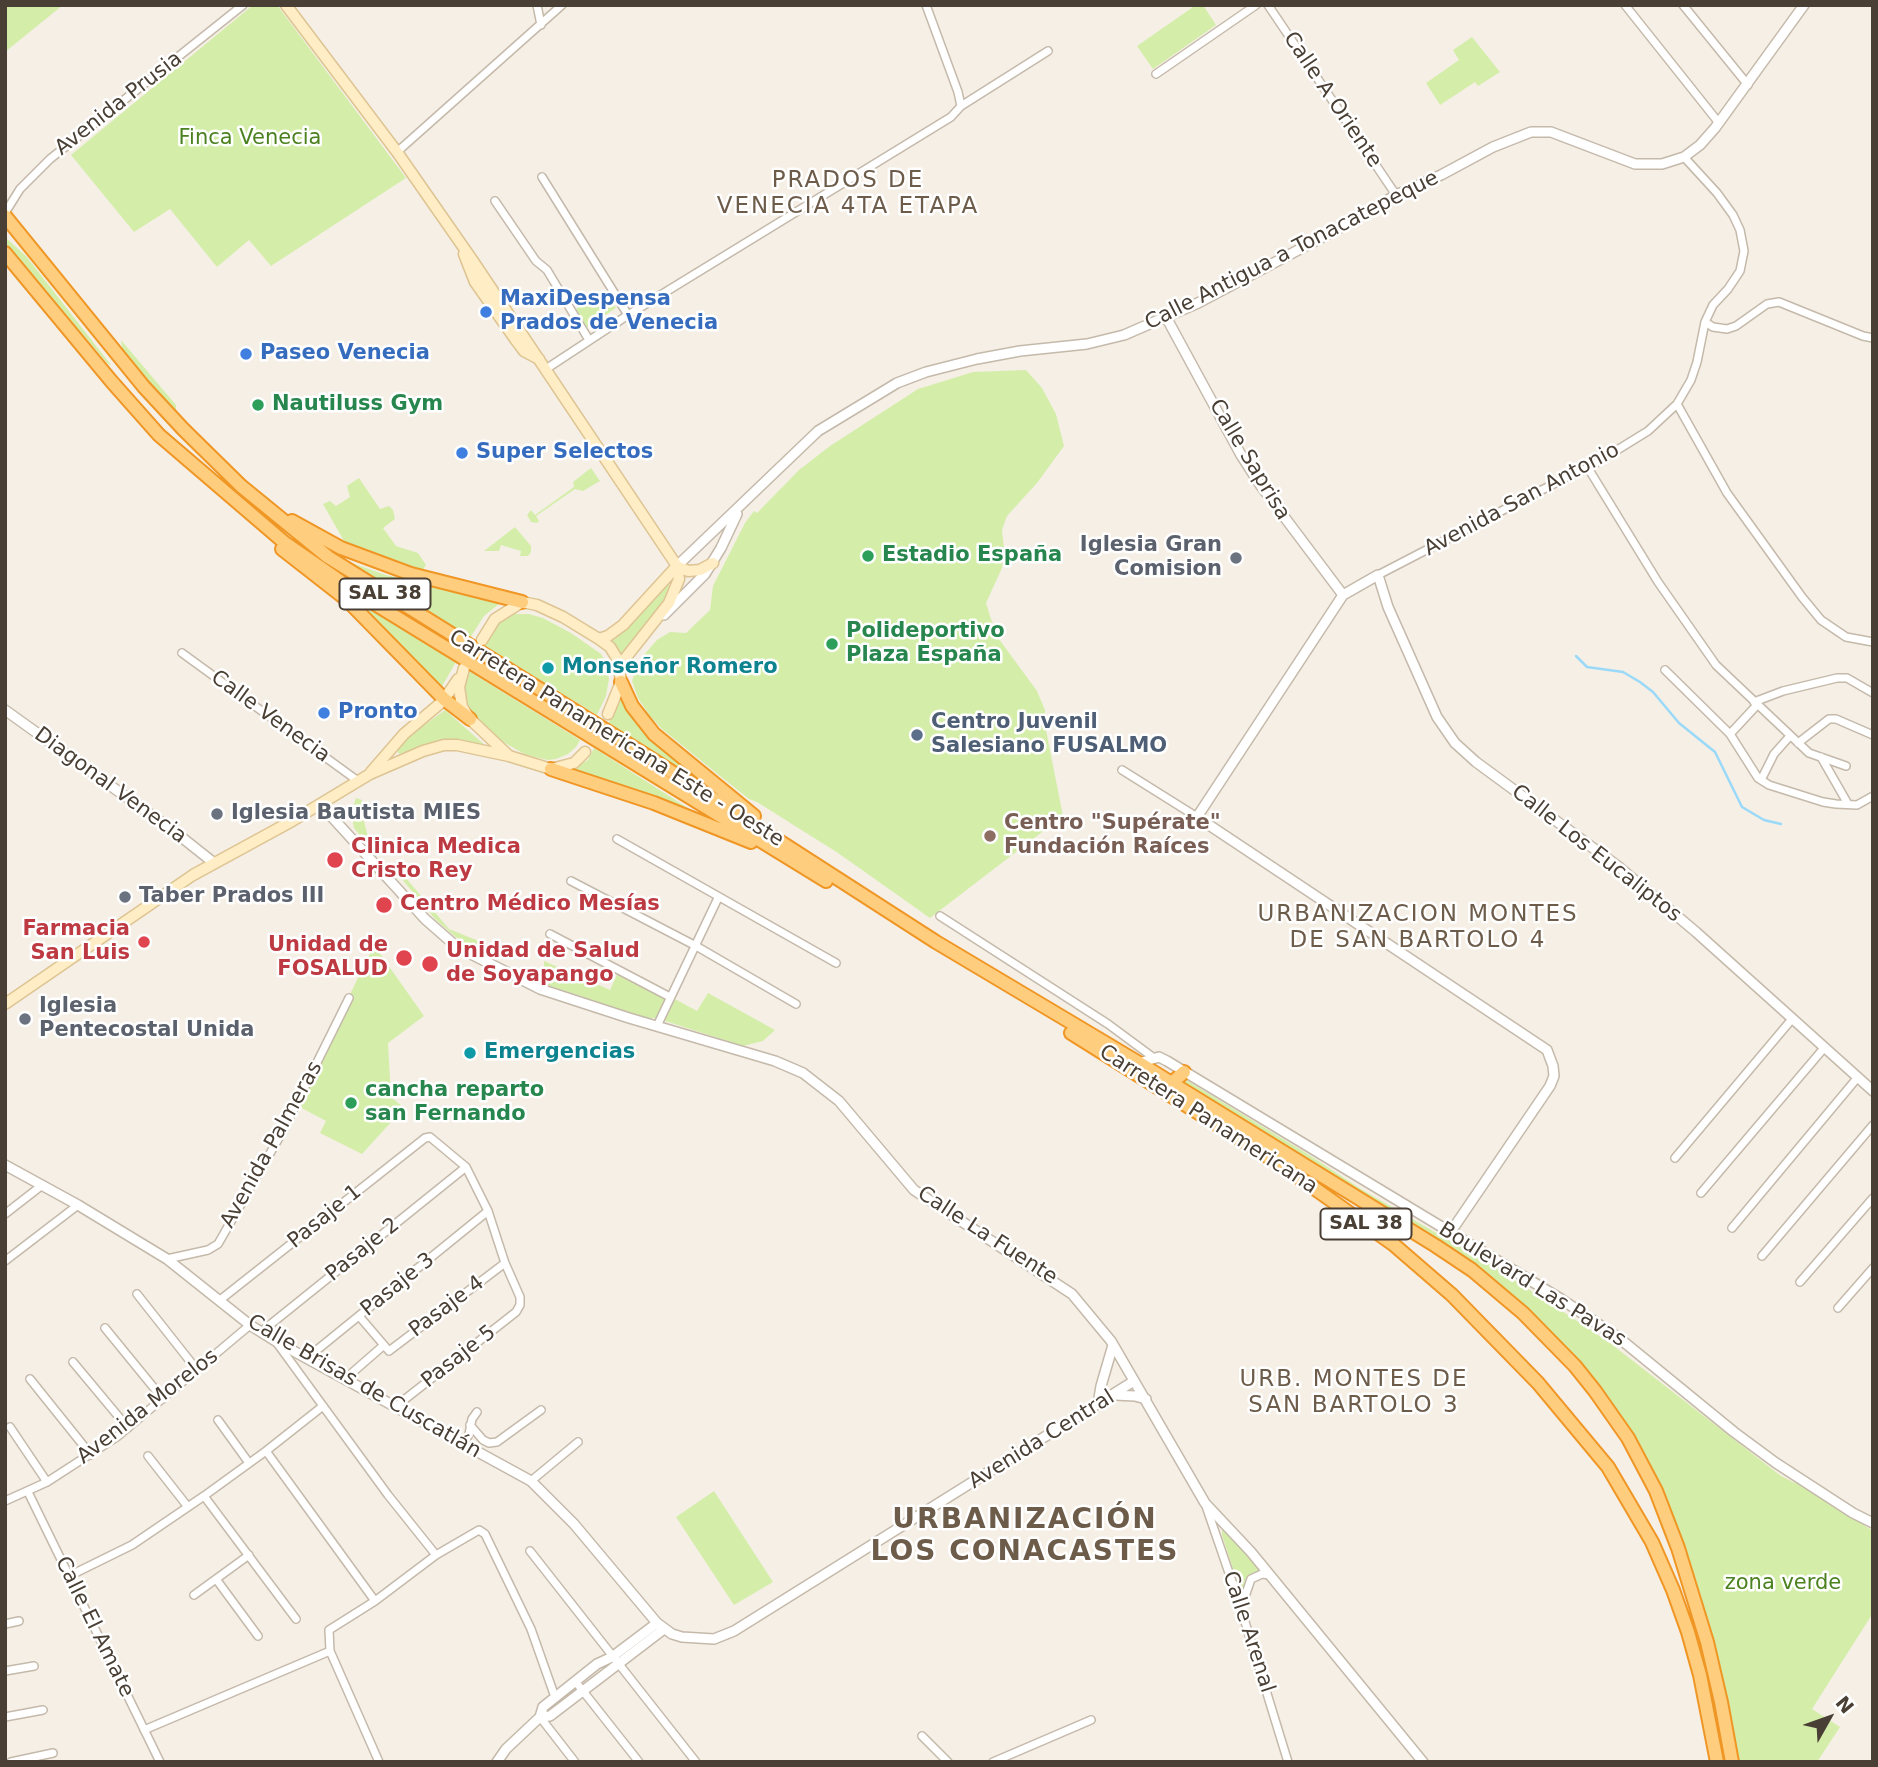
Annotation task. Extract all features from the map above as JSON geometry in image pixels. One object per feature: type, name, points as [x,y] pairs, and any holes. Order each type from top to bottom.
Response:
[{"type":"highway","name":"Carretera Panamericana Este - Oeste","points":[[5,214],[144,387],[210,458],[304,539],[348,571],[655,761],[841,881]]},
{"type":"highway","points":[[5,226],[17,236],[57,285],[63,286]]},
{"type":"highway","name":"Carretera Panamericana Este - Oeste","points":[[5,253],[159,435],[253,517],[347,586],[808,869]]},
{"type":"highway","points":[[159,435],[179,460],[236,512],[346,599],[444,700],[470,719]]},
{"type":"highway","points":[[241,486],[302,527],[356,555],[411,574],[522,602]]},
{"type":"highway","points":[[621,682],[632,706],[654,734],[751,814],[841,881]]},
{"type":"highway","points":[[551,769],[654,803],[726,831],[808,869]]},
{"type":"highway","name":"Carretera Panamericana","points":[[808,869],[1283,1166],[1393,1244],[1485,1327],[1586,1438],[1618,1483],[1640,1521],[1673,1590],[1688,1632],[1705,1697],[1717,1762]]},
{"type":"highway","name":"Carretera Panamericana","points":[[841,881],[1043,1008],[1139,1063],[1469,1268],[1523,1313],[1575,1366],[1628,1438],[1669,1520],[1710,1653],[1732,1762]]},
{"type":"highway","points":[[1171,1084],[1184,1072]]},
{"type":"main road","points":[[286,5],[397,152],[677,566],[688,571],[700,570],[713,562]]},
{"type":"main road","points":[[462,247],[475,282],[524,351],[539,359]]},
{"type":"main road","points":[[475,282],[482,284],[500,310],[513,320]]},
{"type":"main road","name":"Calle Antigua a Tonacatepeque","points":[[620,665],[654,625],[674,594],[679,579],[677,566]]},
{"type":"main road","name":"Calle Antigua a Tonacatepeque","points":[[599,639],[614,633],[677,566]]},
{"type":"main road","points":[[482,640],[495,619],[505,610],[522,602],[549,610],[599,639],[610,647],[620,665],[621,682],[608,714]]},
{"type":"main road","points":[[370,774],[404,733],[444,700],[462,672],[460,701],[470,719],[509,756]]},
{"type":"main road","points":[[5,1003],[214,863],[370,774],[423,751],[444,745],[457,745],[509,756],[551,769],[566,766],[585,752]]},
{"type":"street","name":"Avenida Prusia","points":[[5,214],[20,189],[50,159],[243,5]]},
{"type":"street","points":[[537,5],[541,24]]},
{"type":"street","points":[[397,152],[562,5]]},
{"type":"street","points":[[926,5],[961,106]]},
{"type":"street","points":[[1156,74],[1256,5]]},
{"type":"street","name":"Calle A Oriente","points":[[1268,5],[1396,195]]},
{"type":"street","points":[[1625,5],[1719,123]]},
{"type":"street","points":[[1683,5],[1748,85]]},
{"type":"street","points":[[1684,157],[1702,143],[1719,123],[1804,5]]},
{"type":"street","points":[[546,369],[628,315],[951,117],[961,106],[1048,51]]},
{"type":"street","name":"Calle Antigua a Tonacatepeque","points":[[677,566],[818,431],[897,383],[926,372],[977,359],[1108,340],[1221,292],[1396,195],[1497,146],[1540,131],[1580,141],[1635,163],[1662,164],[1684,157]]},
{"type":"street","name":"Avenida San Antonio","points":[[1198,817],[1343,595],[1588,468],[1648,431],[1677,404],[1691,380],[1705,321],[1713,304],[1728,289],[1740,271],[1744,251],[1740,230],[1732,215],[1684,157]]},
{"type":"street","points":[[542,177],[628,315]]},
{"type":"street","points":[[495,201],[536,261],[547,270],[589,340]]},
{"type":"street","points":[[1705,321],[1713,327],[1727,329],[1736,326],[1767,304],[1779,302],[1873,338]]},
{"type":"street","name":"Calle Saprisa","points":[[1166,317],[1261,486],[1343,595]]},
{"type":"street","points":[[1677,404],[1727,492],[1802,597],[1821,620],[1846,637],[1873,642]]},
{"type":"street","points":[[1588,468],[1690,630],[1716,665],[1809,753],[1846,766]]},
{"type":"street","name":"Calle Antigua a Tonacatepeque","points":[[654,625],[713,562],[741,506]]},
{"type":"street","name":"Calle Los Eucaliptos","points":[[1378,575],[1388,607],[1437,717],[1455,743],[1476,762],[1619,867],[1696,932],[1873,1091]]},
{"type":"street","name":"Calle Venecia","points":[[182,653],[358,781]]},
{"type":"street","points":[[1665,670],[1730,734],[1752,771],[1769,785],[1823,802],[1857,805],[1873,796]]},
{"type":"street","points":[[1730,734],[1755,703],[1783,691],[1847,678],[1873,693]]},
{"type":"street","name":"Diagonal Venecia","points":[[5,710],[214,863]]},
{"type":"street","points":[[1798,743],[1829,719],[1836,719],[1873,735]]},
{"type":"street","points":[[1761,780],[1774,754],[1790,736]]},
{"type":"street","points":[[1821,757],[1847,804]]},
{"type":"street","points":[[1122,771],[1198,817],[1541,1045],[1550,1057],[1554,1076],[1550,1086],[1450,1233]]},
{"type":"street","name":"Calle La Fuente","points":[[320,804],[425,919],[457,947],[540,989],[790,1066],[816,1081],[839,1101],[914,1190],[1060,1284],[1088,1311],[1113,1345],[1205,1503],[1270,1575],[1423,1762]]},
{"type":"street","points":[[617,839],[836,963]]},
{"type":"street","points":[[571,881],[696,946],[796,1004]]},
{"type":"street","points":[[657,1026],[718,898]]},
{"type":"street","points":[[940,916],[1108,1024],[1154,1058]]},
{"type":"street","points":[[550,934],[670,997]]},
{"type":"street","name":"Avenida Palmeras","points":[[167,1259],[208,1250],[218,1244],[284,1129],[349,998]]},
{"type":"street","points":[[1675,1158],[1792,1019]]},
{"type":"street","points":[[1701,1193],[1824,1048]]},
{"type":"street","name":"Boulevard Las Pavas","points":[[1154,1058],[1159,1057],[1497,1259],[1619,1338],[1776,1463],[1873,1523]]},
{"type":"street","points":[[1139,1063],[1154,1058]]},
{"type":"street","points":[[1732,1228],[1858,1077]]},
{"type":"street","points":[[1762,1256],[1873,1125]]},
{"type":"street","name":"Pasaje 1","points":[[220,1300],[425,1138],[430,1137],[466,1167]]},
{"type":"street","name":"Calle Brisas de Cuscatlán","points":[[5,1165],[167,1259],[250,1325],[277,1342],[531,1481],[567,1517],[660,1626]]},
{"type":"street","points":[[466,1167],[488,1211],[505,1263]]},
{"type":"street","name":"Pasaje 2","points":[[261,1332],[466,1167]]},
{"type":"street","points":[[5,1214],[41,1186]]},
{"type":"street","points":[[1800,1282],[1873,1198]]},
{"type":"street","points":[[5,1261],[78,1205]]},
{"type":"street","name":"Pasaje 3","points":[[307,1358],[488,1211]]},
{"type":"street","name":"Pasaje 5","points":[[395,1408],[516,1312],[520,1297],[505,1263]]},
{"type":"street","name":"Pasaje 4","points":[[346,1380],[353,1372],[505,1263]]},
{"type":"street","points":[[1838,1308],[1873,1268]]},
{"type":"street","points":[[137,1294],[197,1370]]},
{"type":"street","points":[[359,1316],[387,1348]]},
{"type":"street","name":"Avenida Morelos","points":[[5,1501],[47,1482],[91,1455],[128,1428],[250,1325]]},
{"type":"street","points":[[105,1328],[163,1399]]},
{"type":"street","points":[[277,1342],[388,1495],[436,1555]]},
{"type":"street","points":[[1098,1404],[1113,1345]]},
{"type":"street","points":[[73,1362],[128,1428]]},
{"type":"street","points":[[30,1379],[91,1455]]},
{"type":"street","name":"Avenida Central","points":[[660,1626],[682,1637],[694,1639],[714,1639],[734,1631],[1135,1381]]},
{"type":"street","points":[[1114,1395],[1146,1399]]},
{"type":"street","points":[[69,1576],[132,1545],[266,1451],[323,1406]]},
{"type":"street","points":[[470,1425],[483,1440],[489,1443],[497,1442],[541,1409]]},
{"type":"street","points":[[464,1444],[477,1412]]},
{"type":"street","points":[[218,1420],[249,1463]]},
{"type":"street","points":[[10,1427],[47,1482]]},
{"type":"street","points":[[531,1481],[578,1442]]},
{"type":"street","points":[[266,1451],[375,1601]]},
{"type":"street","points":[[148,1455],[188,1507]]},
{"type":"street","name":"Calle El Amate","points":[[28,1492],[160,1762]]},
{"type":"street","points":[[204,1496],[296,1619]]},
{"type":"street","name":"Calle Arenal","points":[[1205,1503],[1241,1608],[1288,1762]]},
{"type":"street","points":[[379,1762],[330,1651],[329,1630],[375,1601],[436,1555],[479,1530],[485,1534],[531,1629],[555,1696]]},
{"type":"street","points":[[530,1551],[696,1762]]},
{"type":"street","points":[[194,1595],[249,1555]]},
{"type":"street","points":[[1241,1608],[1251,1579],[1262,1574],[1270,1575]]},
{"type":"street","points":[[216,1579],[258,1636]]},
{"type":"street","points":[[5,1624],[19,1621]]},
{"type":"street","points":[[540,1717],[550,1716],[583,1691],[615,1660],[660,1626]]},
{"type":"street","points":[[144,1730],[330,1651]]},
{"type":"street","points":[[497,1762],[506,1749],[540,1717],[543,1707],[555,1696],[597,1664],[615,1660]]},
{"type":"street","points":[[5,1671],[34,1667]]},
{"type":"street","points":[[575,1681],[639,1762]]},
{"type":"street","points":[[5,1717],[43,1710]]},
{"type":"street","points":[[540,1717],[575,1762]]},
{"type":"street","points":[[993,1762],[1091,1720]]},
{"type":"street","points":[[922,1736],[948,1762]]},
{"type":"street","points":[[11,1762],[53,1752]]},
{"type":"green space","points":[[5,5],[63,5],[5,52]]},
{"type":"green space","name":"Finca Venecia","points":[[253,5],[277,5],[406,178],[271,266],[249,240],[217,267],[170,209],[134,232],[71,155]]},
{"type":"green space","points":[[1196,5],[1203,5],[1216,25],[1153,69],[1137,46]]},
{"type":"green space","points":[[1472,37],[1500,72],[1478,86],[1475,82],[1440,105],[1426,83],[1459,60],[1453,50]]},
{"type":"green space","points":[[5,237],[26,256],[111,365],[5,243]]},
{"type":"green space","points":[[606,290],[616,308],[587,327],[576,309]]},
{"type":"green space","points":[[121,340],[176,405],[176,415],[123,352]]},
{"type":"green space","name":"Polideportivo Plaza España","points":[[1026,370],[1042,388],[1056,414],[1064,446],[1037,483],[1007,516],[1002,530],[1002,568],[986,603],[996,635],[1037,691],[1045,710],[1045,725],[1063,816],[930,918],[838,853],[749,799],[720,776],[662,729],[638,698],[632,681],[637,663],[657,640],[670,632],[686,633],[710,610],[713,586],[745,523],[754,511],[757,513],[799,470],[830,446],[918,389],[973,372]]},
{"type":"green space","points":[[591,468],[600,481],[583,491],[575,489],[536,516],[539,521],[537,523],[531,522],[527,515],[531,510],[535,515],[574,487],[573,482]]},
{"type":"green space","points":[[359,478],[380,509],[389,506],[393,510],[395,519],[383,528],[396,546],[418,553],[426,565],[422,571],[348,548],[323,504],[330,501],[336,506],[350,497],[347,486]]},
{"type":"green space","points":[[515,527],[531,546],[528,556],[520,556],[521,551],[501,545],[499,551],[484,551]]},
{"type":"green space","points":[[332,556],[386,575],[485,598],[499,604],[484,616],[470,638]]},
{"type":"green space","points":[[334,584],[456,662],[440,690]]},
{"type":"green space","points":[[668,584],[672,587],[667,598],[620,656],[608,643]]},
{"type":"green space","points":[[514,614],[543,618],[601,654],[609,679],[606,696],[597,715],[483,645],[501,620]]},
{"type":"green space","points":[[467,670],[580,740],[576,747],[568,754],[548,760],[526,755],[505,743],[485,727],[469,709],[464,682]]},
{"type":"green space","points":[[621,696],[638,726],[651,739],[727,800],[607,727]]},
{"type":"green space","points":[[445,710],[486,746],[444,740],[426,744],[405,755],[398,753],[397,748],[407,738]]},
{"type":"green space","points":[[594,748],[705,819],[651,795],[571,770],[588,760]]},
{"type":"green space","points":[[356,798],[362,800],[358,819],[364,821],[368,837],[384,850],[384,855],[376,855],[354,828],[351,813]]},
{"type":"green space","points":[[395,865],[449,929],[481,942],[477,949],[464,944],[435,919],[401,878],[392,873]]},
{"type":"green space","points":[[374,945],[424,1016],[388,1043],[391,1097],[404,1108],[362,1154],[320,1133],[326,1121],[296,1105]]},
{"type":"green space","points":[[544,961],[610,990],[619,970],[668,996],[657,1018],[646,1018],[544,984]]},
{"type":"green space","points":[[708,993],[775,1030],[763,1041],[743,1046],[662,1020],[673,998],[697,1011]]},
{"type":"green space","name":"zona verde","points":[[1178,1075],[1361,1189],[1493,1266],[1565,1313],[1610,1343],[1781,1476],[1798,1482],[1873,1531],[1873,1613],[1812,1709],[1840,1727],[1817,1762],[1731,1762],[1730,1745],[1670,1522],[1614,1416],[1495,1288],[1171,1084]]},
{"type":"green space","points":[[714,1491],[773,1582],[734,1605],[676,1517]]},
{"type":"green space","points":[[1225,1527],[1260,1570],[1250,1574],[1243,1589],[1238,1584],[1222,1535],[1222,1529]]},
{"type":"waterway","points":[[1576,656],[1587,667],[1623,672],[1653,692],[1679,723],[1715,752],[1742,807],[1764,820],[1781,824]]},
{"type":"place","name":"MaxiDespensa Prados de Venecia","points":[[486,312]]},
{"type":"place","name":"Paseo Venecia","points":[[246,354]]},
{"type":"place","name":"Nautiluss Gym","points":[[258,405]]},
{"type":"place","name":"Super Selectos","points":[[462,453]]},
{"type":"place","name":"Estadio España","points":[[868,556]]},
{"type":"place","name":"Iglesia Gran Comision","points":[[1236,558]]},
{"type":"place","name":"Polideportivo Plaza España","points":[[832,644]]},
{"type":"place","name":"Monseñor Romero","points":[[548,668]]},
{"type":"place","name":"Pronto","points":[[324,713]]},
{"type":"place","name":"Centro Juvenil Salesiano FUSALMO","points":[[917,735]]},
{"type":"place","name":"Iglesia Bautista MIES","points":[[217,814]]},
{"type":"place","name":"Centro \"Supérate\" Fundación Raíces","points":[[990,836]]},
{"type":"place","name":"Clinica Medica Cristo Rey","points":[[335,860]]},
{"type":"place","name":"Taber Prados III","points":[[125,897]]},
{"type":"place","name":"Centro Médico Mesías","points":[[384,905]]},
{"type":"place","name":"Farmacia San Luis","points":[[144,942]]},
{"type":"place","name":"Unidad de FOSALUD","points":[[404,958]]},
{"type":"place","name":"Unidad de Salud de Soyapango","points":[[430,964]]},
{"type":"place","name":"Iglesia Pentecostal Unida","points":[[25,1019]]},
{"type":"place","name":"Emergencias","points":[[470,1053]]},
{"type":"place","name":"cancha reparto san Fernando","points":[[351,1103]]},
{"type":"district","name":"PRADOS DE VENECIA 4TA ETAPA","points":[[848,194]]},
{"type":"district","name":"URBANIZACION MONTES DE SAN BARTOLO 4","points":[[1418,928]]},
{"type":"district","name":"URB. MONTES DE SAN BARTOLO 3","points":[[1354,1393]]},
{"type":"district","name":"URBANIZACIÓN LOS CONACASTES","points":[[1025,1537]]}]
